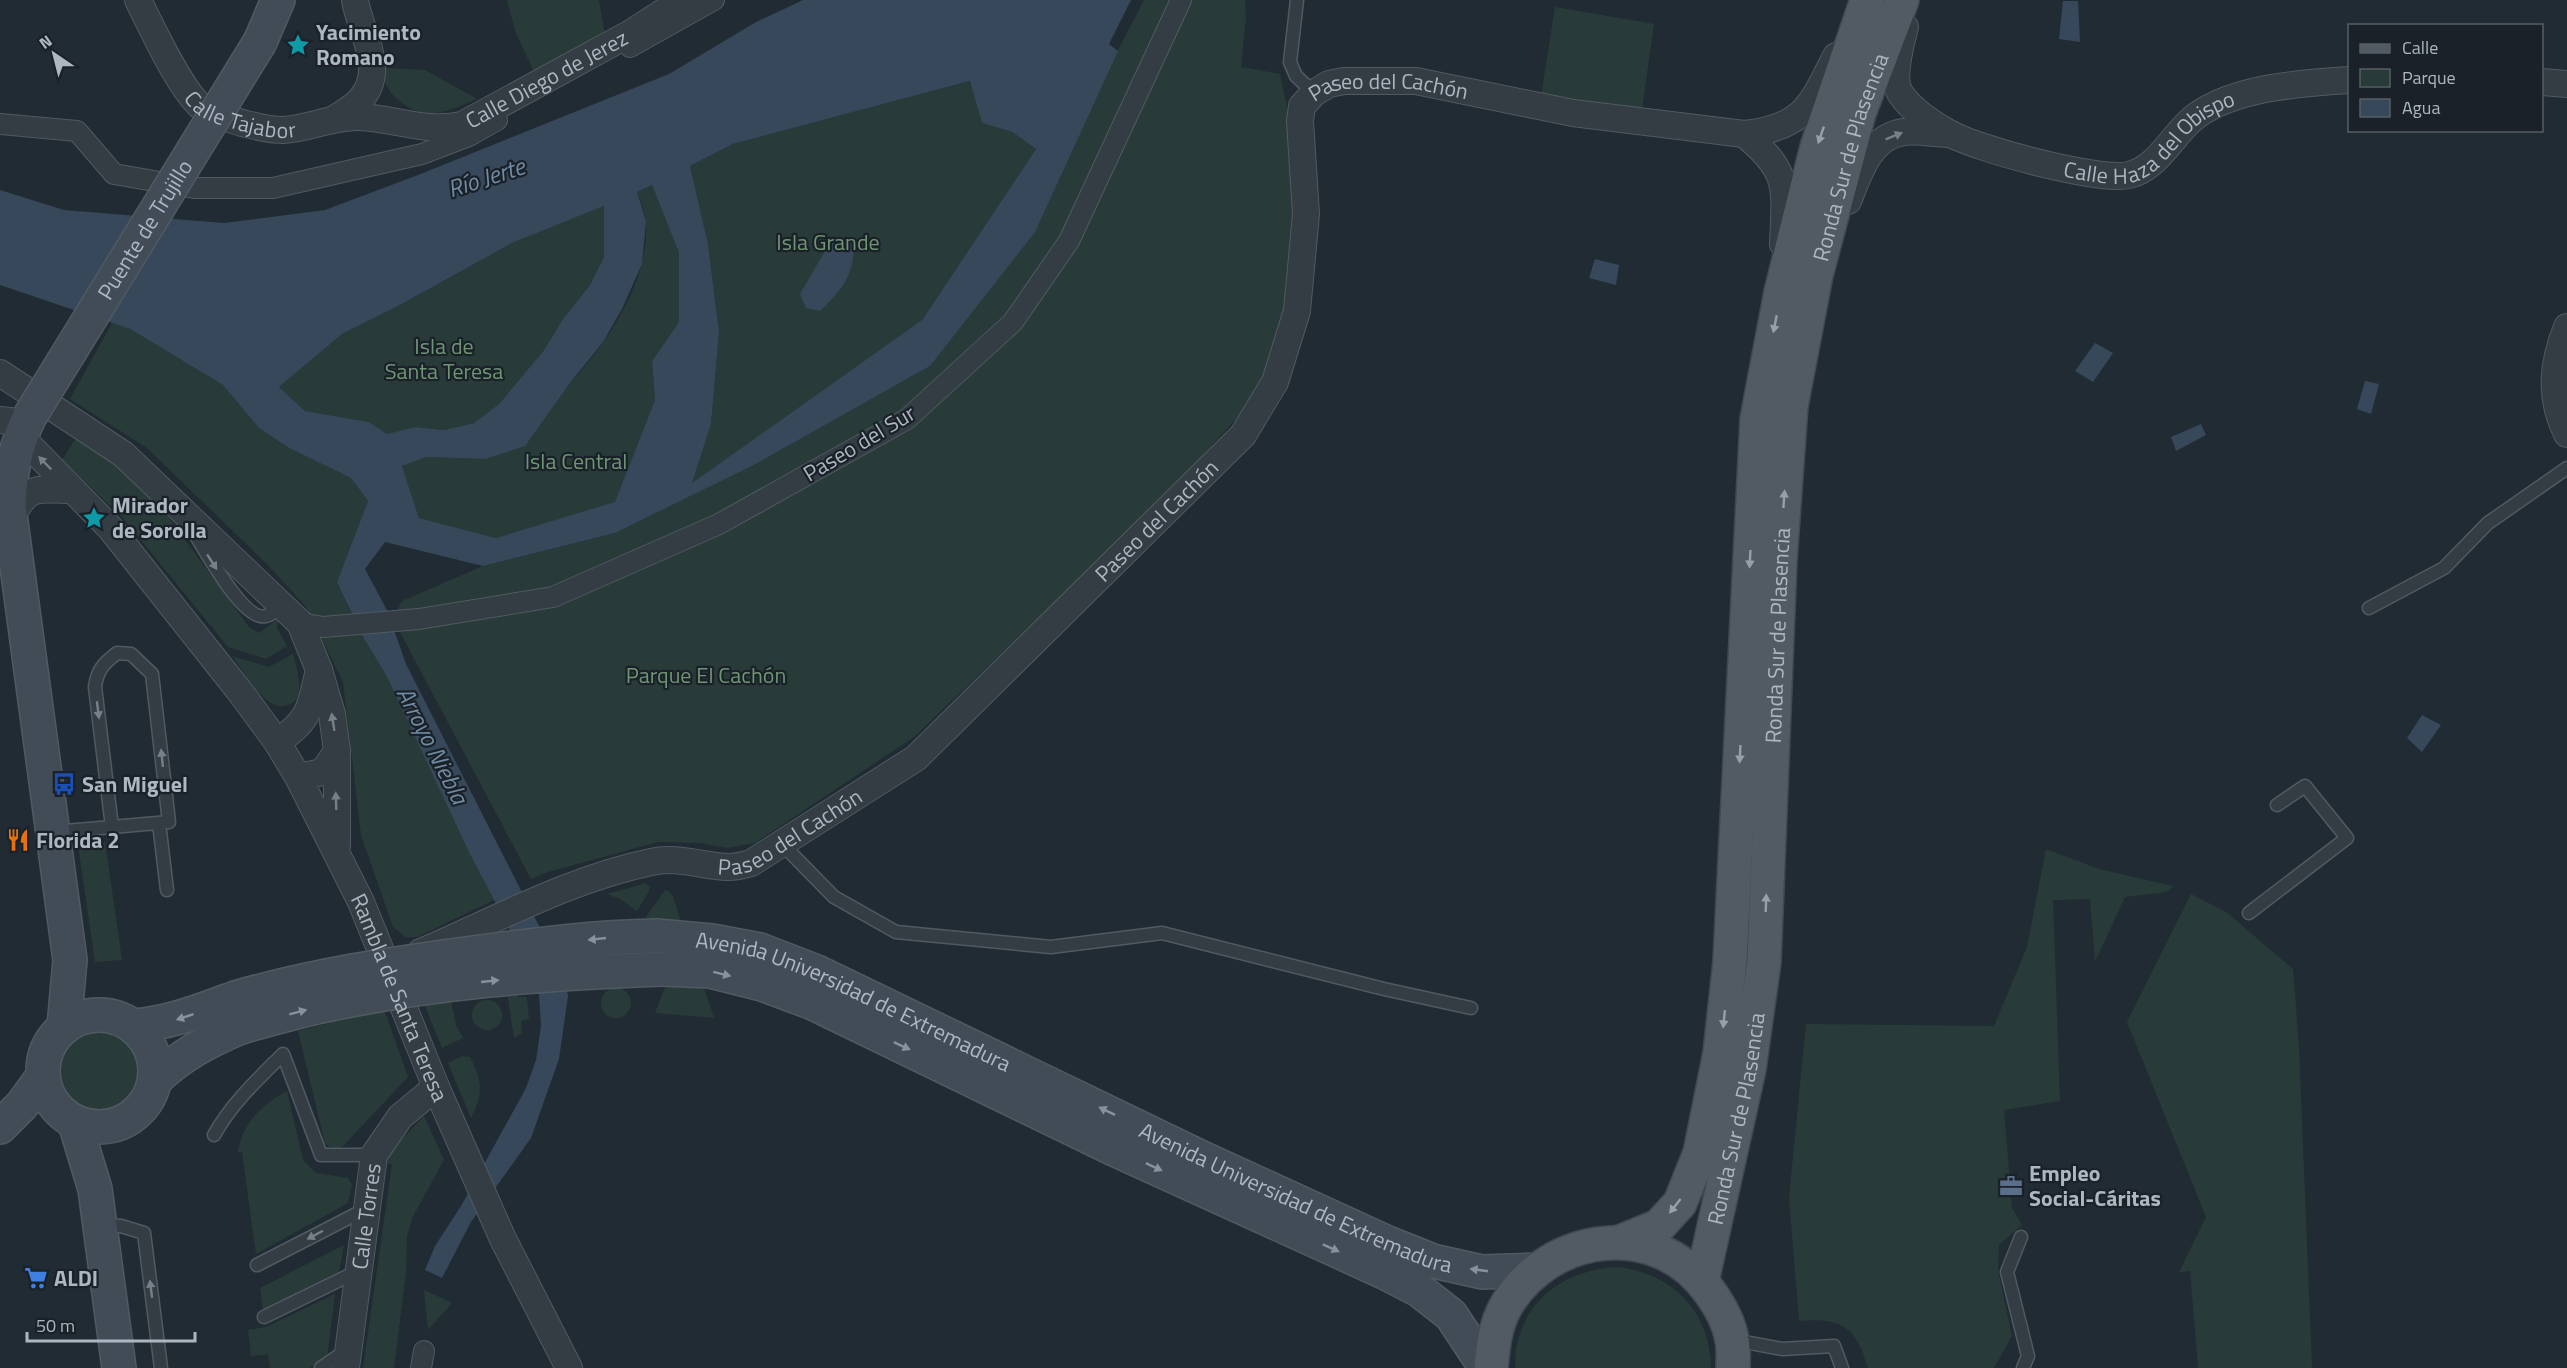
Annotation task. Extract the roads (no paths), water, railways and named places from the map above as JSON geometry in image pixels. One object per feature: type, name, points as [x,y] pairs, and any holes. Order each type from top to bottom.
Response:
[{"type":"main road","points":[[253,0],[260,42]]},
{"type":"main road","name":"Puente de Trujillo","points":[[70,960],[7,501],[17,424],[260,42],[278,0]]},
{"type":"main road","name":"Ronda Sur de Plasencia","points":[[1620,1242],[1659,1226],[1680,1203],[1700,1153],[1720,1053],[1730,961],[1757,419],[1781,292],[1817,147],[1866,0]]},
{"type":"main road","name":"Ronda Sur de Plasencia","points":[[1702,1281],[1749,1069],[1764,962],[1780,560],[1791,406],[1816,275],[1859,113],[1902,0]]},
{"type":"main road","name":"Avenida Universidad de Extremadura","points":[[155,1080],[175,1061],[204,1042],[238,1012],[297,980],[368,967],[500,949],[608,938],[656,936],[712,941],[760,950],[817,972],[1202,1158],[1388,1243],[1433,1261],[1482,1272],[1537,1270]]},
{"type":"main road","points":[[70,960],[103,1015]]},
{"type":"main road","points":[[64,1027],[70,960]]},
{"type":"main road","name":"Avenida Universidad de Extremadura","points":[[134,1026],[161,1024],[185,1017],[316,1007],[423,989],[539,976],[663,969],[710,971],[762,984],[813,1003],[1112,1148],[1419,1290],[1450,1315],[1486,1368]]},
{"type":"main road","points":[[0,1134],[31,1120],[68,1118],[99,1127],[124,1122],[139,1112],[150,1097],[155,1080],[155,1062],[149,1044],[134,1026],[119,1018],[103,1015],[84,1017],[64,1027],[48,1047],[43,1061],[43,1076],[49,1097],[68,1118],[95,1190],[119,1368]]},
{"type":"main road","points":[[0,1127],[22,1105],[43,1076]]},
{"type":"main road","points":[[95,1190],[105,1159],[124,1122]]},
{"type":"main road","name":"Ronda Sur de Plasencia","points":[[1491,1368],[1493,1340],[1505,1307],[1525,1279],[1553,1258],[1586,1245],[1620,1242],[1651,1248],[1678,1261],[1702,1281],[1722,1308],[1733,1354]]},
{"type":"street","name":"Calle Tajabor","points":[[138,0],[161,46],[190,94],[203,108],[223,117],[257,127],[281,130],[308,127],[334,119],[360,117],[400,123]]},
{"type":"street","points":[[334,119],[361,100],[369,86],[374,69],[355,0]]},
{"type":"street","name":"Calle Diego de Jerez","points":[[400,123],[444,129],[462,125],[631,33],[682,0]]},
{"type":"street","points":[[0,124],[77,131],[114,174],[195,188],[273,188],[422,154],[469,136],[714,0]]},
{"type":"street","name":"Paseo del Sur","points":[[300,623],[323,627],[408,620],[553,597],[719,524],[907,419],[1013,322],[1069,241],[1180,0]]},
{"type":"street","name":"Paseo del Cachón","points":[[389,966],[484,925],[550,893],[653,861],[682,859],[730,867],[751,863],[916,758],[1244,435],[1275,381],[1297,311],[1306,214],[1300,121],[1302,106],[1314,93],[1329,84],[1344,81],[1416,81],[1573,113],[1744,134],[1772,130],[1798,118],[1816,95],[1866,0]]},
{"type":"street","points":[[1911,0],[1897,60],[1899,91],[1915,111],[1951,134]]},
{"type":"street","name":"Calle Haza del Obispo","points":[[1951,134],[2012,156],[2111,177],[2131,175],[2148,167],[2197,115],[2228,98],[2318,82],[2348,80]]},
{"type":"street","points":[[2543,82],[2567,84]]},
{"type":"street","points":[[361,100],[369,99],[377,102],[400,123]]},
{"type":"street","points":[[1816,275],[1864,162],[1881,141],[1904,132],[1951,134]]},
{"type":"street","points":[[1744,134],[1766,151],[1780,173],[1785,196],[1781,292]]},
{"type":"street","points":[[2567,327],[2559,348],[2553,378],[2554,397],[2567,434]]},
{"type":"street","points":[[0,373],[123,454],[300,623]]},
{"type":"street","name":"Rambla de Santa Teresa","points":[[17,424],[70,490],[111,529],[241,693],[277,742],[298,777],[337,852],[389,966],[436,1087],[503,1239],[569,1368]]},
{"type":"street","points":[[7,501],[21,499],[36,489],[70,490]]},
{"type":"street","name":"Rambla de Santa Teresa","points":[[300,623],[319,670],[332,714],[337,751],[337,852]]},
{"type":"street","points":[[277,742],[294,731],[308,715],[319,670]]},
{"type":"street","points":[[298,777],[323,772],[337,751]]},
{"type":"street","name":"Calle Torres","points":[[348,1359],[374,1155],[400,1117],[436,1087]]},
{"type":"lane","points":[[1297,0],[1290,62],[1296,76],[1314,93]]},
{"type":"lane","points":[[2369,608],[2445,568],[2488,523],[2567,468]]},
{"type":"lane","points":[[53,832],[112,827],[159,823],[169,822],[152,674],[131,654],[117,653],[103,664],[96,675],[95,687],[112,827]]},
{"type":"lane","points":[[2249,913],[2347,838],[2305,786],[2277,805]]},
{"type":"lane","points":[[159,823],[167,890]]},
{"type":"lane","points":[[782,844],[834,897],[896,932],[1051,947],[1162,933],[1384,989],[1471,1008]]},
{"type":"lane","points":[[214,1135],[224,1116],[244,1092],[283,1054],[321,1155],[374,1155]]},
{"type":"lane","points":[[257,1265],[367,1208]]},
{"type":"lane","points":[[100,1224],[121,1226],[144,1233],[161,1368]]},
{"type":"lane","points":[[2021,1237],[2007,1272],[2028,1356],[2022,1368]]},
{"type":"lane","points":[[264,1317],[359,1270]]},
{"type":"lane","points":[[1733,1354],[1782,1348],[1834,1346],[1842,1368]]},
{"type":"lane","points":[[321,1368],[348,1359]]},
{"type":"water","name":"Río Jerte","points":[[803,0],[1131,0],[1109,44],[1118,51],[1035,232],[930,366],[752,466],[615,533],[483,566],[385,542],[365,569],[388,612],[353,616],[337,582],[368,501],[351,478],[289,448],[259,428],[223,385],[130,329],[0,285],[0,190],[64,210],[224,223],[325,210],[669,74],[756,22]],"holes":[[[970,81],[982,123],[1012,132],[1036,149],[922,320],[692,483],[711,424],[719,332],[708,244],[690,166],[733,144]],[[652,185],[679,253],[679,322],[652,361],[655,400],[615,502],[496,538],[419,518],[402,466],[427,457],[485,459],[525,446],[567,387],[603,342],[622,309],[642,264],[646,221],[637,192]],[[604,206],[604,257],[590,285],[563,319],[544,350],[499,404],[474,423],[444,430],[415,427],[387,434],[369,422],[305,411],[279,387],[342,334],[400,305],[512,243]]]},
{"type":"water","points":[[2063,1],[2078,1],[2080,42],[2059,39]]},
{"type":"water","points":[[844,238],[854,243],[852,264],[846,281],[820,311],[806,308],[800,294],[829,244]]},
{"type":"water","points":[[1595,259],[1619,265],[1616,285],[1589,278]]},
{"type":"water","points":[[2095,343],[2113,353],[2093,382],[2075,371]]},
{"type":"water","points":[[2365,381],[2379,384],[2371,414],[2357,409]]},
{"type":"water","points":[[2201,424],[2206,435],[2176,451],[2171,437]]},
{"type":"water","name":"Arroyo Niebla","points":[[393,627],[406,664],[563,973],[568,996],[559,1059],[531,1138],[471,1222],[442,1278],[425,1270],[435,1246],[461,1206],[526,1088],[536,1060],[541,1026],[539,994],[386,675],[360,632]]},
{"type":"water","points":[[2422,715],[2441,725],[2422,752],[2407,738]]},
{"type":"place","name":"Yacimiento Romano","points":[[298,45]]},
{"type":"place","name":"Mirador de Sorolla","points":[[94,518]]},
{"type":"place","name":"San Miguel","points":[[64,784]]},
{"type":"place","name":"Florida 2","points":[[18,840]]},
{"type":"place","name":"Empleo Social-Cáritas","points":[[2011,1186]]},
{"type":"place","name":"ALDI","points":[[36,1278]]},
{"type":"park label","name":"Isla Grande","points":[[828,242]]},
{"type":"park label","name":"Isla de Santa Teresa","points":[[444,358]]},
{"type":"park label","name":"Isla Central","points":[[576,461]]},
{"type":"park label","name":"Parque El Cachón","points":[[706,675]]}]
